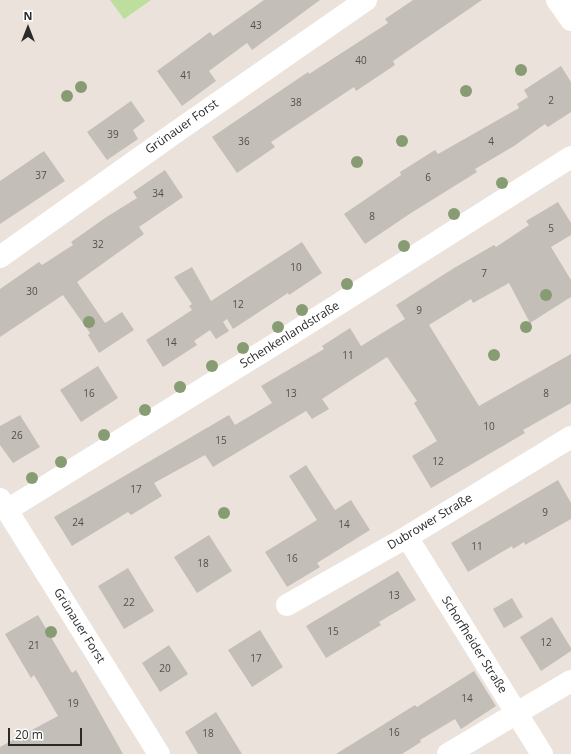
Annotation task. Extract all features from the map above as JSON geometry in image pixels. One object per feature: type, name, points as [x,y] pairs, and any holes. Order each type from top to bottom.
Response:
[{"type":"street","name":"Grünauer Forst","points":[[0,257],[366,0]]},
{"type":"street","points":[[557,0],[571,20]]},
{"type":"street","name":"Schenkenlandstraße","points":[[3,504],[293,333],[571,157]]},
{"type":"street","name":"Dubrower Straße","points":[[287,605],[407,537],[571,437]]},
{"type":"street","name":"Grünauer Forst","points":[[3,504],[158,754]]},
{"type":"street","name":"Schorfheider Straße","points":[[407,537],[542,754]]},
{"type":"street","points":[[448,754],[571,681]]},
{"type":"green space","points":[[110,0],[151,0],[124,19]]},
{"type":"building","points":[[264,0],[320,0],[252,50],[247,43],[209,71],[216,81],[182,106],[157,71],[210,32],[213,36]]},
{"type":"building","points":[[413,0],[482,0],[393,61],[395,65],[356,91],[354,87],[271,142],[275,147],[237,173],[212,137],[308,72],[309,74],[388,23],[385,19]]},
{"type":"building","points":[[561,66],[571,82],[571,112],[548,127],[545,124],[514,146],[475,169],[477,172],[411,213],[365,244],[344,214],[401,175],[400,172],[435,150],[438,154],[519,108],[517,104],[528,97],[524,90]]},
{"type":"building","points":[[131,101],[145,121],[133,130],[138,139],[107,160],[87,132]]},
{"type":"building","points":[[44,151],[65,181],[0,224],[0,181]]},
{"type":"building","points":[[165,170],[183,197],[139,227],[144,234],[77,282],[105,323],[122,312],[134,330],[99,353],[88,335],[90,333],[63,295],[0,337],[0,289],[39,262],[42,265],[73,245],[71,242],[137,198],[133,192]]},
{"type":"building","points":[[558,202],[571,223],[571,235],[551,247],[571,280],[571,297],[530,323],[509,283],[473,303],[471,299],[429,325],[479,406],[571,354],[571,403],[523,430],[525,433],[431,488],[412,456],[437,441],[414,403],[417,401],[387,357],[322,399],[329,409],[312,419],[306,411],[213,467],[205,455],[154,483],[162,496],[131,515],[128,512],[72,546],[54,517],[229,415],[235,425],[272,403],[261,386],[324,349],[322,346],[350,328],[361,346],[405,319],[396,305],[454,268],[494,245],[496,247],[529,225],[526,221]]},
{"type":"building","points":[[302,242],[322,273],[233,329],[227,319],[223,322],[229,331],[216,339],[210,330],[194,341],[197,345],[163,367],[146,340],[192,310],[189,306],[192,304],[174,277],[192,267],[211,301]]},
{"type":"building","points":[[98,366],[118,398],[81,422],[60,390]]},
{"type":"building","points":[[20,415],[40,447],[13,463],[0,445],[0,426]]},
{"type":"building","points":[[306,465],[335,510],[351,500],[370,530],[317,563],[320,567],[287,587],[265,552],[317,520],[289,476]]},
{"type":"building","points":[[558,480],[571,503],[571,519],[525,545],[524,542],[513,549],[512,546],[468,572],[451,543]]},
{"type":"building","points":[[209,535],[232,571],[197,593],[174,557]]},
{"type":"building","points":[[128,568],[154,611],[124,629],[98,586]]},
{"type":"building","points":[[398,571],[416,600],[379,622],[381,625],[326,658],[306,626]]},
{"type":"building","points":[[512,598],[523,617],[504,628],[493,609]]},
{"type":"building","points":[[38,615],[72,673],[76,670],[123,754],[0,754],[0,747],[58,716],[34,675],[31,678],[5,634]]},
{"type":"building","points":[[552,617],[571,648],[571,651],[541,671],[520,637]]},
{"type":"building","points":[[260,630],[283,667],[252,687],[228,650]]},
{"type":"building","points":[[169,645],[188,674],[160,692],[142,663]]},
{"type":"building","points":[[474,671],[496,706],[461,729],[455,719],[420,740],[421,742],[402,754],[336,754],[415,705],[417,707]]},
{"type":"building","points":[[216,712],[242,754],[198,754],[185,732]]}]
